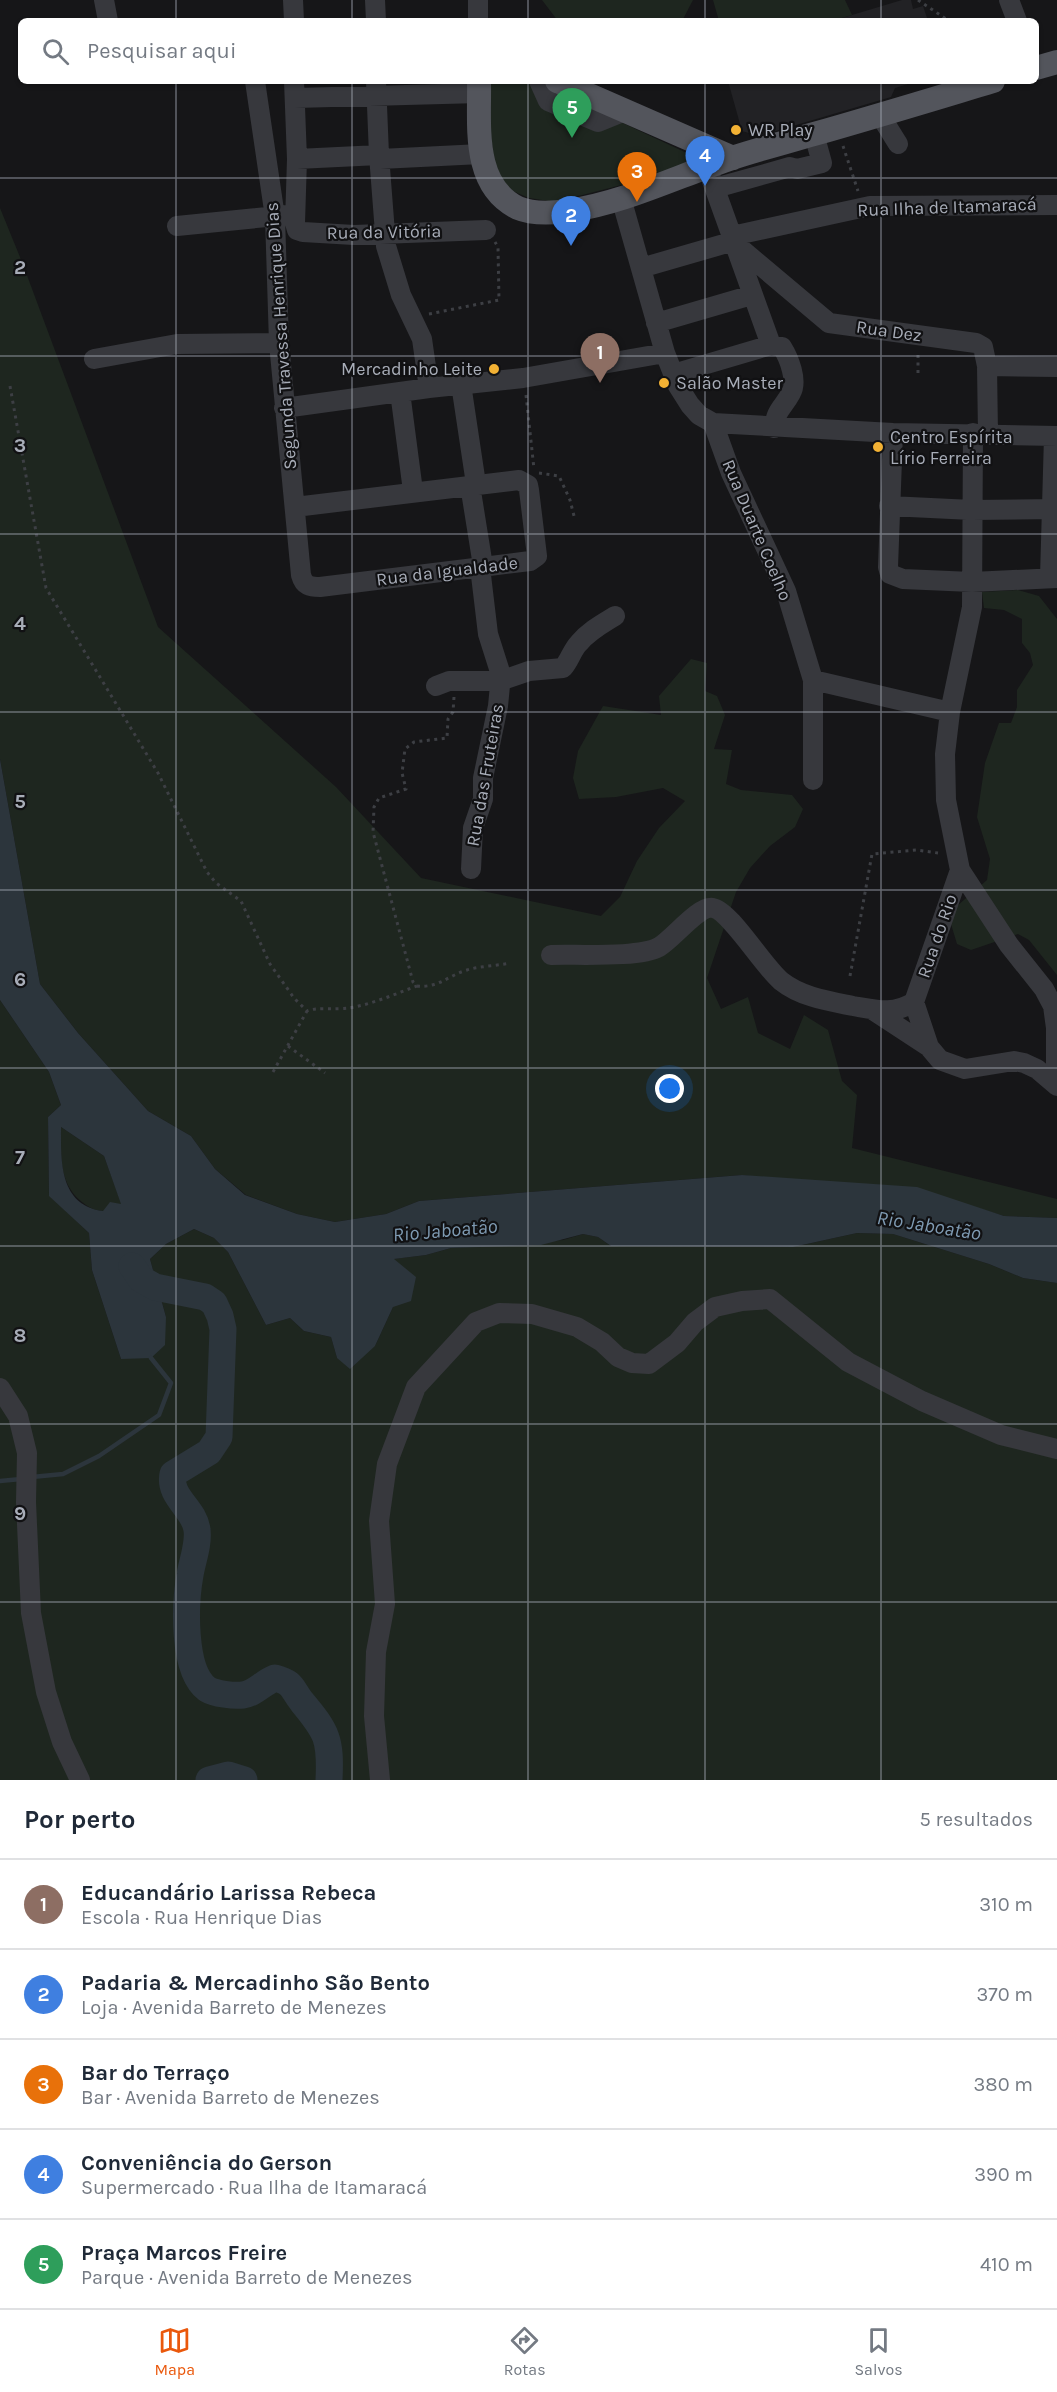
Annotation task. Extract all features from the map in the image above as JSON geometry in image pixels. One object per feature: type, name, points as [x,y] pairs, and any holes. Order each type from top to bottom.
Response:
[{"type":"main road","points":[[563,84],[733,158]]},
{"type":"main road","points":[[480,87],[482,154],[488,178],[506,198],[520,209],[536,212],[566,212],[711,178],[733,158],[983,84]]},
{"type":"street","points":[[104,0],[107,18]]},
{"type":"street","points":[[293,0],[294,18]]},
{"type":"street","points":[[375,0],[376,18]]},
{"type":"street","points":[[478,0],[478,18]]},
{"type":"street","points":[[1009,0],[1016,18]]},
{"type":"street","name":"Segunda Travessa Henrique Dias","points":[[255,84],[275,217],[279,343],[301,575],[304,583],[311,587]]},
{"type":"street","points":[[540,84],[548,101],[598,122],[625,111]]},
{"type":"street","points":[[177,226],[296,214],[295,90],[480,87]]},
{"type":"street","points":[[377,89],[384,232],[401,295],[422,339],[429,388]]},
{"type":"street","points":[[880,115],[898,144]]},
{"type":"street","points":[[771,345],[711,178],[790,167],[797,169],[822,163],[825,131]]},
{"type":"street","points":[[297,159],[482,154]]},
{"type":"street","points":[[621,198],[665,353],[673,374],[690,405],[699,415],[713,423],[774,428],[1056,436],[1053,578],[972,582],[903,579],[890,574],[888,567],[889,506],[893,433]]},
{"type":"street","name":"Rua Ilha de Itamaracá","points":[[640,268],[733,240],[863,207],[1057,205]]},
{"type":"street","name":"Rua da Vitória","points":[[296,214],[296,226],[303,232],[354,235],[384,232],[486,230]]},
{"type":"street","name":"Rua Dez","points":[[733,240],[824,320],[837,324],[976,343],[983,347],[987,366]]},
{"type":"street","points":[[656,323],[752,295]]},
{"type":"street","points":[[94,359],[177,344],[279,343]]},
{"type":"street","points":[[673,374],[771,345],[779,345],[784,349],[793,380],[791,393],[776,414],[774,428]]},
{"type":"street","points":[[284,408],[523,378],[665,353]]},
{"type":"street","points":[[1056,1085],[1056,1029],[1053,1006],[1044,989],[1009,945],[960,870],[946,800],[945,779],[950,712],[972,607],[972,510],[987,366],[1057,367]]},
{"type":"street","name":"Rua das Fruteiras","points":[[461,384],[488,634],[501,675],[498,706],[483,778],[483,799],[473,828],[471,869]]},
{"type":"street","points":[[400,392],[413,491]]},
{"type":"street","name":"Rua Duarte Coelho","points":[[713,423],[731,473],[786,591],[813,680],[813,780]]},
{"type":"street","name":"Rua da Igualdade","points":[[311,587],[530,561],[537,556],[528,485],[519,480],[473,484]]},
{"type":"street","points":[[295,507],[473,484]]},
{"type":"street","points":[[889,506],[972,510],[1055,509]]},
{"type":"street","name":"Rua das Fruteiras","points":[[444,683],[500,681],[529,671],[563,668],[577,644],[592,630],[615,616]]},
{"type":"street","points":[[813,680],[950,712]]},
{"type":"street","name":"Rua do Rio","points":[[929,1047],[914,1002],[960,870]]},
{"type":"street","name":"Rua do Rio","points":[[551,955],[638,953],[658,948],[696,914],[712,907],[722,912],[731,921],[757,956],[783,983],[804,995],[870,1009],[891,1011],[903,1009],[914,1002]]},
{"type":"street","points":[[870,1009],[929,1047],[940,1060],[965,1069],[1014,1060],[1037,1069],[1056,1085]]},
{"type":"street","points":[[380,1780],[374,1716],[376,1652],[385,1604],[379,1521],[387,1464],[416,1387],[476,1322],[499,1313],[532,1314],[578,1327],[632,1364],[649,1364],[715,1307],[742,1301],[771,1299],[848,1362],[922,1401],[1001,1436],[1057,1449]]},
{"type":"street","points":[[0,1388],[18,1416],[27,1453],[26,1488],[31,1613],[46,1692],[62,1742],[80,1780]]},
{"type":"path","points":[[918,0],[945,18]]},
{"type":"path","points":[[825,131],[863,207]]},
{"type":"path","points":[[412,316],[500,300],[498,247],[486,230]]},
{"type":"path","points":[[523,378],[530,418],[534,473],[559,476],[570,500],[575,520]]},
{"type":"path","points":[[10,386],[46,588],[158,773],[207,872],[216,883],[241,901],[270,964],[294,998],[307,1011]]},
{"type":"path","points":[[417,986],[373,832],[374,807],[379,798],[406,789],[402,773],[405,749],[414,742],[447,738],[448,719],[453,712],[455,702],[444,683]]},
{"type":"path","points":[[850,976],[872,854],[916,850],[944,854],[957,848]]},
{"type":"path","points":[[273,1072],[307,1011],[313,1008],[330,1010],[370,1004],[417,986],[438,985],[468,969],[510,963]]},
{"type":"path","points":[[288,1046],[325,1073]]},
{"type":"shaded area","points":[[542,0],[693,0],[684,18],[556,18]]},
{"type":"shaded area","points":[[713,0],[845,0],[852,15],[842,18],[718,18]]},
{"type":"shaded area","points":[[902,0],[911,0],[913,9],[923,6],[927,18],[842,18]]},
{"type":"shaded area","points":[[485,84],[539,84],[691,155],[692,162],[684,169],[555,202],[529,198],[515,192],[502,183],[495,171]]},
{"type":"shaded area","points":[[729,84],[908,84],[895,88],[891,97],[759,136],[742,131]]},
{"type":"shaded area","points":[[0,208],[158,627],[336,787],[421,878],[601,916],[620,897],[637,861],[659,828],[685,801],[663,788],[616,797],[579,799],[573,778],[578,751],[603,706],[661,715],[659,696],[691,659],[707,663],[705,691],[717,696],[725,715],[714,749],[732,750],[726,784],[741,790],[792,795],[803,809],[795,827],[770,846],[750,868],[736,892],[707,978],[721,1009],[748,997],[758,1033],[790,1049],[804,1015],[828,1030],[842,1081],[857,1095],[852,1148],[1057,1199],[1057,1218],[1004,1216],[961,1203],[742,1175],[419,1201],[386,1214],[335,1222],[297,1214],[246,1195],[215,1169],[191,1136],[148,1111],[78,1033],[40,984],[0,759]]},
{"type":"shaded area","points":[[1018,590],[1039,596],[1057,619],[1057,975],[1029,940],[1018,934],[971,950],[957,944],[951,924],[957,906],[987,880],[990,859],[977,817],[985,763],[999,723],[1011,723],[1017,707],[1017,690],[1033,665],[1030,653],[1022,643],[1022,619],[1004,610],[984,608],[982,592]]},
{"type":"shaded area","points":[[0,1000],[49,1072],[61,1105],[48,1117],[49,1195],[89,1233],[92,1270],[121,1359],[166,1317],[150,1259],[166,1244],[194,1229],[214,1238],[228,1252],[266,1325],[290,1318],[304,1331],[331,1337],[337,1358],[375,1346],[393,1307],[393,1259],[426,1255],[451,1248],[563,1240],[583,1234],[598,1237],[611,1246],[793,1247],[857,1233],[893,1234],[989,1264],[1023,1278],[1057,1283],[1057,1780],[0,1780]]},
{"type":"shaded area","points":[[61,1127],[104,1156],[122,1205],[105,1211],[97,1210],[87,1206],[74,1194],[62,1168]]},
{"type":"water","name":"Rio Jaboatão","points":[[0,759],[40,984],[78,1033],[148,1111],[191,1136],[215,1169],[245,1195],[297,1214],[335,1222],[386,1214],[419,1201],[742,1175],[917,1187],[1004,1216],[1057,1218],[1057,1283],[1023,1278],[989,1264],[893,1234],[857,1233],[793,1247],[611,1246],[598,1237],[583,1234],[541,1245],[451,1248],[426,1255],[394,1259],[416,1277],[411,1301],[393,1307],[375,1346],[350,1369],[337,1358],[331,1337],[304,1331],[290,1318],[266,1325],[228,1252],[214,1238],[194,1229],[166,1244],[150,1259],[166,1317],[165,1345],[151,1358],[121,1359],[92,1270],[89,1233],[49,1196],[48,1117],[61,1105],[49,1072],[0,1000]],"holes":[[[61,1127],[104,1156],[121,1204],[110,1202],[103,1211],[89,1207],[70,1191],[61,1154]]]},
{"type":"waterway","points":[[132,1266],[141,1279],[155,1287],[205,1297],[214,1303],[223,1329],[219,1437],[209,1452],[173,1474],[174,1490],[192,1516],[197,1530],[187,1602],[187,1635],[193,1667],[199,1680],[207,1689],[220,1693],[247,1694],[275,1678],[289,1684],[326,1737],[329,1780]]},
{"type":"waterway","points":[[32,1477],[63,1474],[99,1456],[159,1415],[171,1383],[151,1358]]},
{"type":"waterway","points":[[0,1481],[21,1479]]},
{"type":"waterway","points":[[209,1780],[228,1775],[244,1780]]},
{"type":"place","name":"WR Play","points":[[736,130]]},
{"type":"place","name":"Praça Marcos Freire","points":[[572,138]]},
{"type":"place","name":"Conveniência do Gerson","points":[[705,186]]},
{"type":"place","name":"Bar do Terraço","points":[[637,202]]},
{"type":"place","name":"Padaria & Mercadinho São Bento","points":[[571,246]]},
{"type":"place","name":"Mercadinho Leite","points":[[494,369]]},
{"type":"place","name":"Educandário Larissa Rebeca","points":[[600,383]]},
{"type":"place","name":"Salão Master","points":[[664,383]]},
{"type":"place","name":"Centro Espírita Lírio Ferreira","points":[[878,447]]}]
